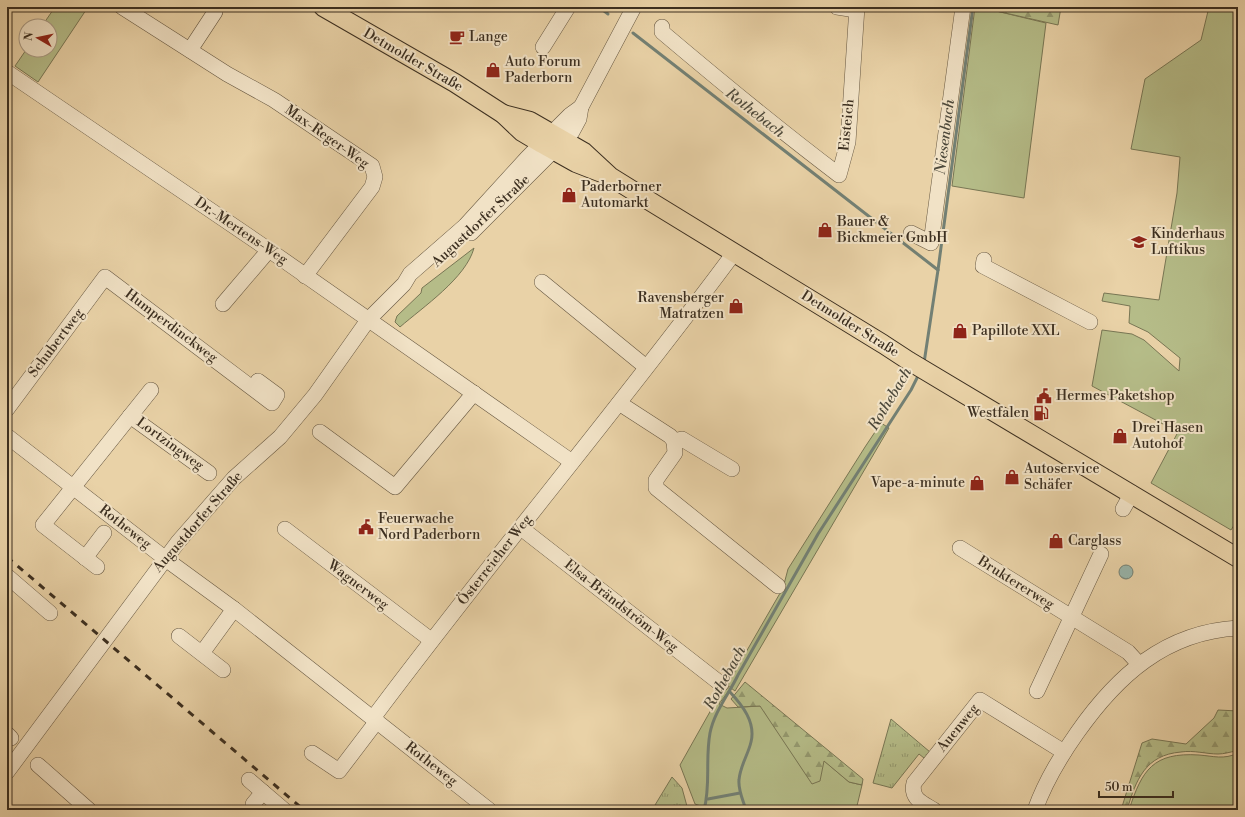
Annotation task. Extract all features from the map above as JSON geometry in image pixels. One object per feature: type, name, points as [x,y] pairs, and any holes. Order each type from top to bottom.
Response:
[{"type":"main road","name":"Detmolder Straße","points":[[330,9],[455,83],[503,114],[530,121],[553,142],[590,156],[611,177],[921,369],[1238,558]]},
{"type":"street","name":"Max-Reger-Weg","points":[[122,7],[227,74],[274,100],[372,166],[375,177],[372,187],[305,276]]},
{"type":"street","points":[[542,47],[568,7]]},
{"type":"street","name":"Augustdorfer Straße","points":[[7,772],[165,558],[234,478],[280,437],[315,395],[368,320],[404,284],[410,274],[465,226],[553,142],[572,132],[579,119],[581,107],[634,7]]},
{"type":"street","name":"Eisteich","points":[[662,27],[662,32],[702,66],[779,130],[839,175],[848,142],[857,9],[837,7]]},
{"type":"street","points":[[911,233],[931,243],[963,7]]},
{"type":"street","points":[[190,50],[215,12]]},
{"type":"street","name":"Dr.-Mertens-Weg","points":[[7,72],[269,250],[572,462]]},
{"type":"street","points":[[223,304],[269,250]]},
{"type":"street","name":"Österreicher Weg","points":[[375,720],[431,640],[619,403],[734,253]]},
{"type":"street","points":[[984,260],[983,266],[1090,322]]},
{"type":"street","name":"Humperdinckweg","points":[[105,277],[237,375],[256,384]]},
{"type":"street","name":"Schubertweg","points":[[7,409],[105,277]]},
{"type":"street","points":[[542,282],[646,367]]},
{"type":"street","name":"Lortzingweg","points":[[73,487],[151,390]]},
{"type":"street","points":[[320,432],[395,486],[474,393]]},
{"type":"street","points":[[619,403],[670,436],[674,441],[675,453],[656,480],[656,488],[778,586]]},
{"type":"street","name":"Lortzingweg","points":[[130,416],[209,473]]},
{"type":"street","name":"Rotheweg","points":[[7,436],[165,558],[234,609],[485,809]]},
{"type":"street","points":[[674,441],[682,439],[732,469]]},
{"type":"street","points":[[73,487],[43,525],[97,567]]},
{"type":"street","points":[[1123,509],[1132,494]]},
{"type":"street","name":"Elsa-Brändström-Weg","points":[[521,528],[721,684]]},
{"type":"street","name":"Wagnerweg","points":[[285,529],[431,640]]},
{"type":"street","name":"Rotheweg","points":[[85,558],[104,533]]},
{"type":"street","name":"Bruktererweg","points":[[960,548],[1128,652],[1139,664]]},
{"type":"street","name":"Bruktererweg","points":[[1037,691],[1101,554]]},
{"type":"street","points":[[7,576],[50,613]]},
{"type":"street","points":[[202,653],[234,609]]},
{"type":"street","points":[[1035,810],[1048,781],[1064,752],[1097,705],[1114,686],[1139,664],[1161,650],[1193,637],[1220,629],[1238,628]]},
{"type":"street","points":[[179,636],[223,670]]},
{"type":"street","name":"Auenweg","points":[[934,810],[915,798],[912,789],[914,783],[980,700],[1064,752]]},
{"type":"street","points":[[312,753],[340,771],[375,720]]},
{"type":"street","points":[[43,774],[89,810]]},
{"type":"street","points":[[249,780],[284,810]]},
{"type":"street","points":[[253,804],[263,792]]},
{"type":"green space","points":[[55,7],[88,7],[58,52],[58,18],[47,18]]},
{"type":"green space","points":[[975,7],[992,7],[992,10],[1046,23],[1024,198],[952,186]]},
{"type":"green space","points":[[992,7],[1061,7],[1058,25],[992,10]]},
{"type":"green space","points":[[1209,7],[1238,7],[1238,519],[1231,530],[1151,483],[1178,432],[1092,386],[1102,330],[1132,334],[1144,340],[1179,371],[1180,358],[1148,332],[1129,323],[1130,306],[1102,301],[1104,293],[1159,300],[1177,193],[1180,157],[1131,149],[1145,79],[1201,40]]},
{"type":"green space","points":[[20,58],[54,58],[38,82],[15,66]]},
{"type":"green space","points":[[474,248],[462,270],[443,291],[400,327],[395,322],[397,316],[421,293],[422,288]]},
{"type":"green space","points":[[881,423],[889,428],[735,691],[727,685],[783,588],[788,569]]},
{"type":"green space","points":[[745,682],[863,779],[862,785],[849,782],[824,761],[820,781],[812,784],[760,706],[738,707],[731,699]]},
{"type":"green space","points":[[725,685],[730,689],[719,704],[727,708],[760,706],[849,782],[862,785],[856,810],[712,810],[695,804],[680,765]]},
{"type":"green space","points":[[1218,710],[1238,711],[1238,748],[1236,751],[1218,754],[1186,752],[1169,754],[1159,758],[1150,764],[1139,779],[1127,810],[1121,810],[1142,743],[1152,739],[1186,744],[1214,718]]},
{"type":"green space","points":[[891,719],[930,752],[924,758],[919,754],[892,788],[873,783]]},
{"type":"green space","points":[[1238,753],[1238,810],[1129,810],[1139,784],[1145,774],[1152,766],[1160,761],[1170,757],[1183,755],[1223,757]]},
{"type":"green space","points":[[672,777],[682,788],[688,810],[652,810]]},
{"type":"water","points":[[1126,565],[1131,567],[1133,572],[1131,577],[1126,579],[1121,577],[1119,572],[1121,567]]},
{"type":"waterway","name":"Rothebach","points":[[599,7],[608,14]]},
{"type":"waterway","name":"Niesenbach","points":[[924,363],[973,7]]},
{"type":"waterway","name":"Rothebach","points":[[633,33],[938,270]]},
{"type":"waterway","name":"Rothebach","points":[[704,810],[707,791],[710,733],[718,710],[818,534],[911,390],[919,374]]},
{"type":"waterway","points":[[730,692],[747,714],[752,728],[751,742],[739,780],[740,791],[746,810]]},
{"type":"waterway","points":[[708,799],[740,793]]},
{"type":"railway","points":[[7,557],[304,810]]},
{"type":"place","name":"Lange","points":[[457,37]]},
{"type":"place","name":"Auto Forum Paderborn","points":[[493,70]]},
{"type":"place","name":"Paderborner Automarkt","points":[[569,195]]},
{"type":"place","name":"Bauer & Bickmeier GmbH","points":[[825,230]]},
{"type":"place","name":"Kinderhaus Luftikus","points":[[1139,242]]},
{"type":"place","name":"Ravensberger Matratzen","points":[[736,306]]},
{"type":"place","name":"Papillote XXL","points":[[960,331]]},
{"type":"place","name":"Hermes Paketshop","points":[[1044,396]]},
{"type":"place","name":"Westfalen","points":[[1041,413]]},
{"type":"place","name":"Drei Hasen Autohof","points":[[1120,436]]},
{"type":"place","name":"Autoservice Schäfer","points":[[1012,477]]},
{"type":"place","name":"Vape-a-minute","points":[[977,483]]},
{"type":"place","name":"Feuerwache Nord Paderborn","points":[[366,527]]},
{"type":"place","name":"Carglass","points":[[1056,541]]}]
